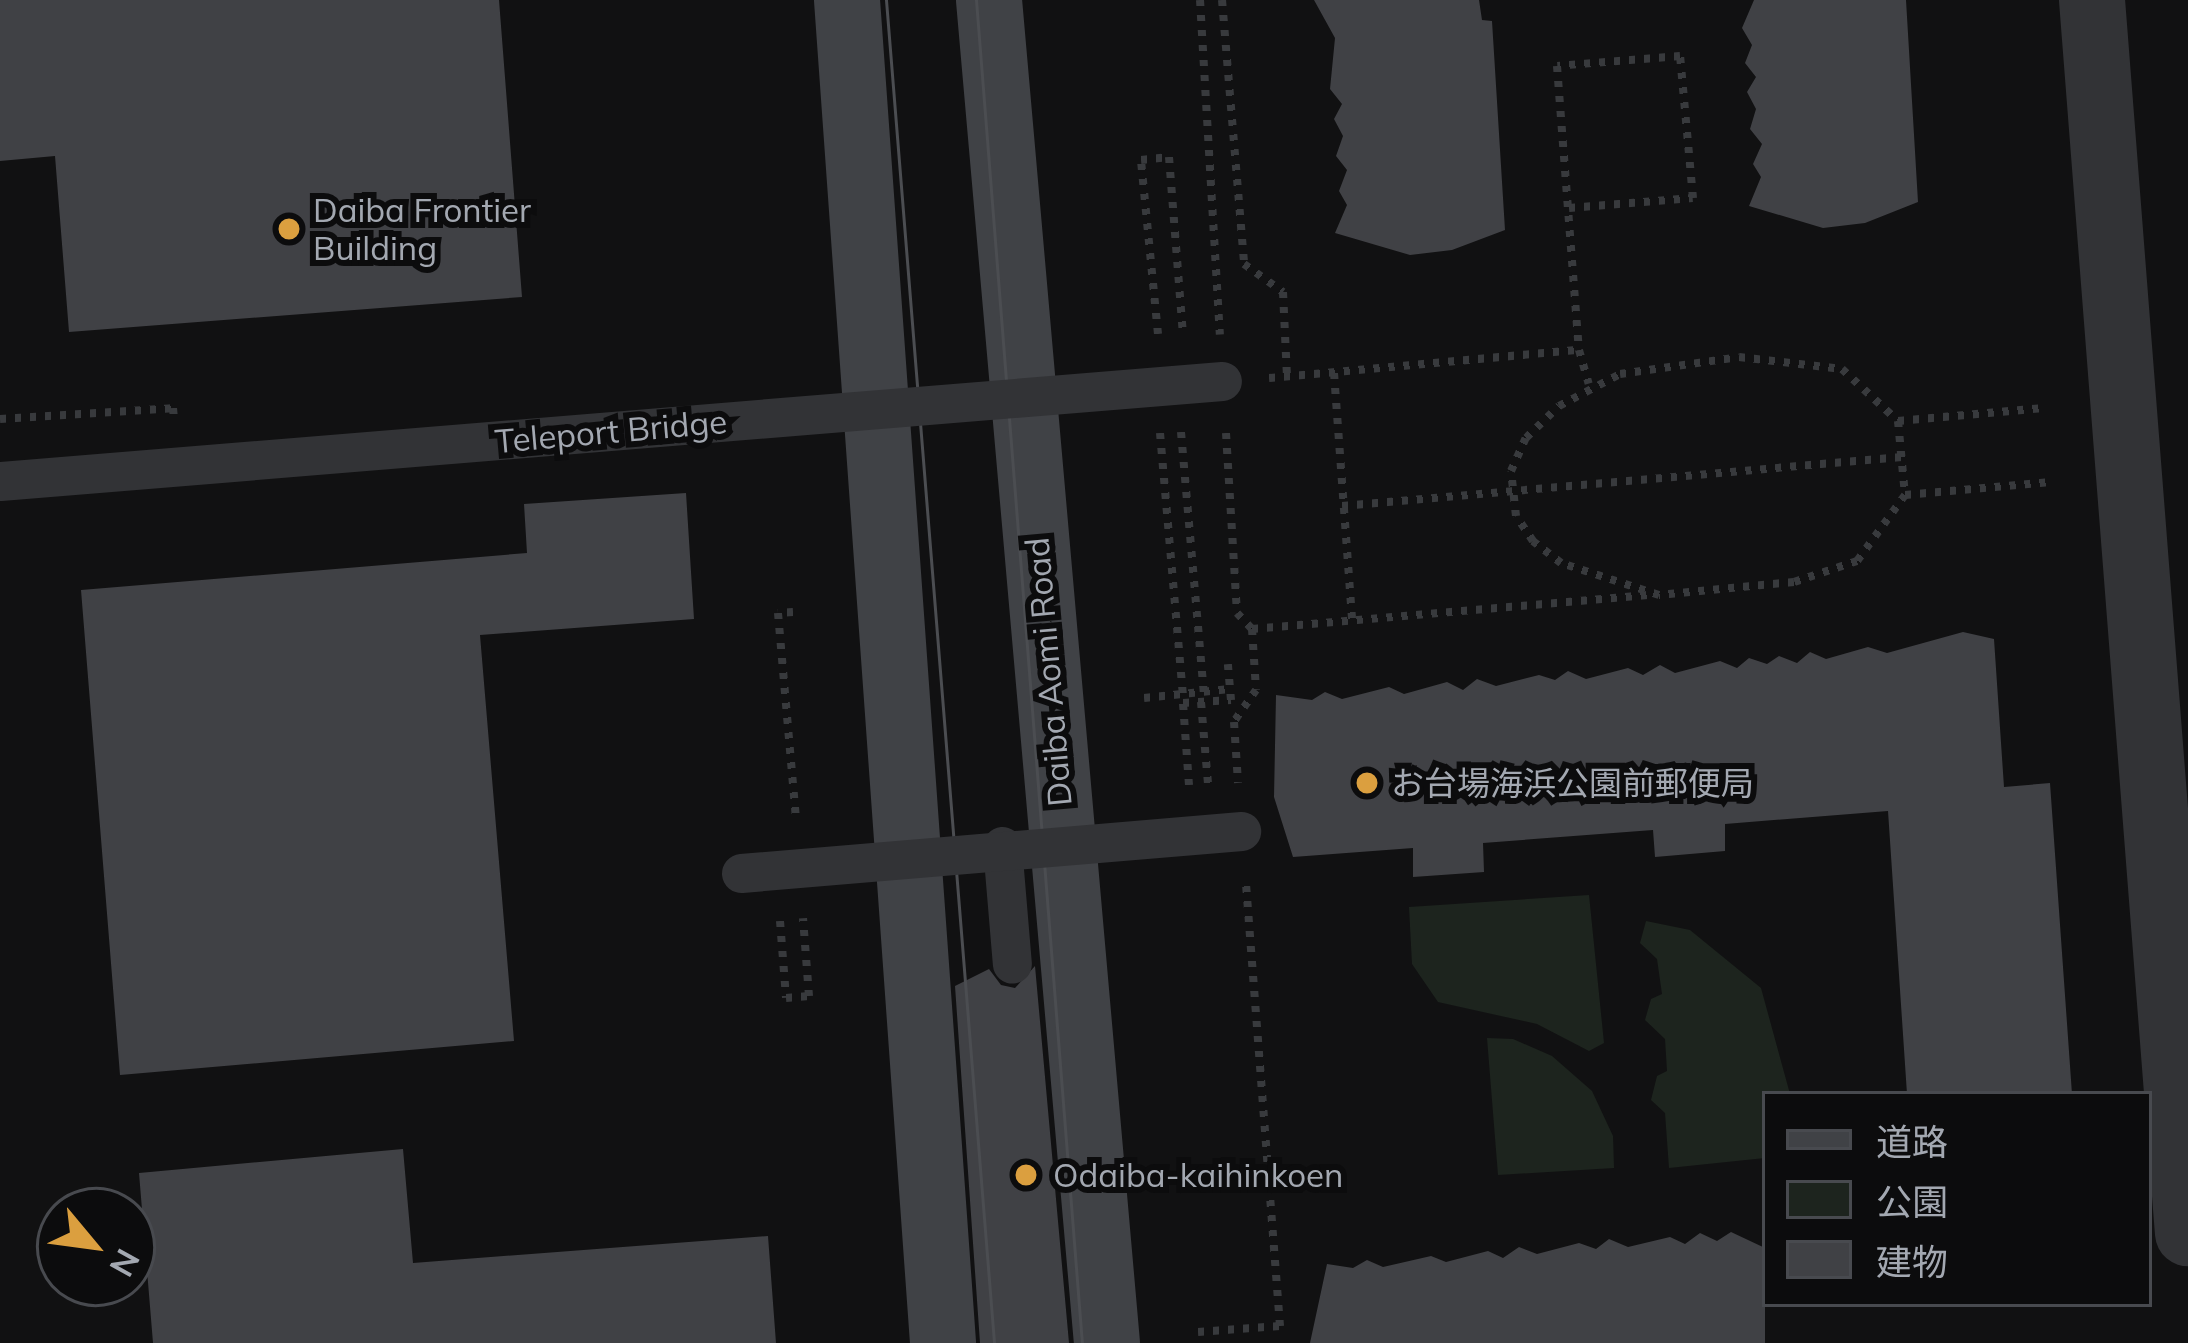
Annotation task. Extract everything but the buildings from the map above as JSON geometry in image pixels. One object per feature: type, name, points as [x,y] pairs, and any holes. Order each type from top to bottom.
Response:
[{"type":"main road","points":[[847,0],[943,1343]]},
{"type":"main road","name":"Daiba Aomi Road","points":[[989,0],[1107,1343]]},
{"type":"street","points":[[2092,0],[2188,1233]]},
{"type":"street","name":"Teleport Bridge","points":[[0,481],[1186,384]]},
{"type":"street","points":[[779,876],[1002,846],[1226,832]]},
{"type":"street","points":[[1002,846],[1012,964]]},
{"type":"path","points":[[1222,0],[1244,264],[1283,292],[1286,376],[1579,350]]},
{"type":"path","points":[[1569,208],[1693,198],[1680,56],[1557,66],[1579,350],[1589,384]]},
{"type":"path","points":[[1158,334],[1141,160],[1169,157],[1202,698],[1226,832],[1280,1326],[1198,1332]]},
{"type":"path","points":[[1252,629],[1659,595],[1795,582],[1858,561],[1905,495],[1898,421],[1842,369],[1784,359],[1673,364],[1589,384],[1526,438],[1510,493],[1533,541],[1562,563],[1659,595]]},
{"type":"path","points":[[1334,373],[1352,620]]},
{"type":"path","points":[[1183,695],[1170,547],[1186,384]]},
{"type":"path","points":[[1898,421],[2044,408]]},
{"type":"path","points":[[1342,506],[1902,457]]},
{"type":"path","points":[[1905,495],[2050,482]]},
{"type":"path","points":[[1170,547],[1190,544]]},
{"type":"path","points":[[779,876],[809,995],[787,998],[779,876],[778,613],[793,612]]},
{"type":"path","points":[[1144,698],[1183,695],[1231,700],[1228,664],[1234,722]]},
{"type":"path","points":[[1189,793],[1183,704],[1202,698]]},
{"type":"green space","points":[[1589,895],[1604,1043],[1589,1051],[1537,1024],[1438,1002],[1412,964],[1409,907]]},
{"type":"green space","points":[[1646,921],[1690,930],[1761,988],[1789,1091],[1762,1091],[1762,1158],[1669,1168],[1665,1113],[1651,1100],[1657,1076],[1667,1071],[1665,1039],[1645,1020],[1651,999],[1662,994],[1657,959],[1640,943]]},
{"type":"green space","points":[[1487,1038],[1513,1039],[1552,1056],[1592,1091],[1613,1136],[1614,1168],[1498,1175]]},
{"type":"tram line","points":[[886,0],[994,1343]]},
{"type":"tram line","points":[[976,0],[1082,1343]]},
{"type":"place","name":"Daiba Frontier Building","points":[[289,229]]},
{"type":"place","name":"お台場海浜公園前郵便局","points":[[1367,783]]},
{"type":"place","name":"Odaiba-kaihinkoen","points":[[1026,1175]]}]
